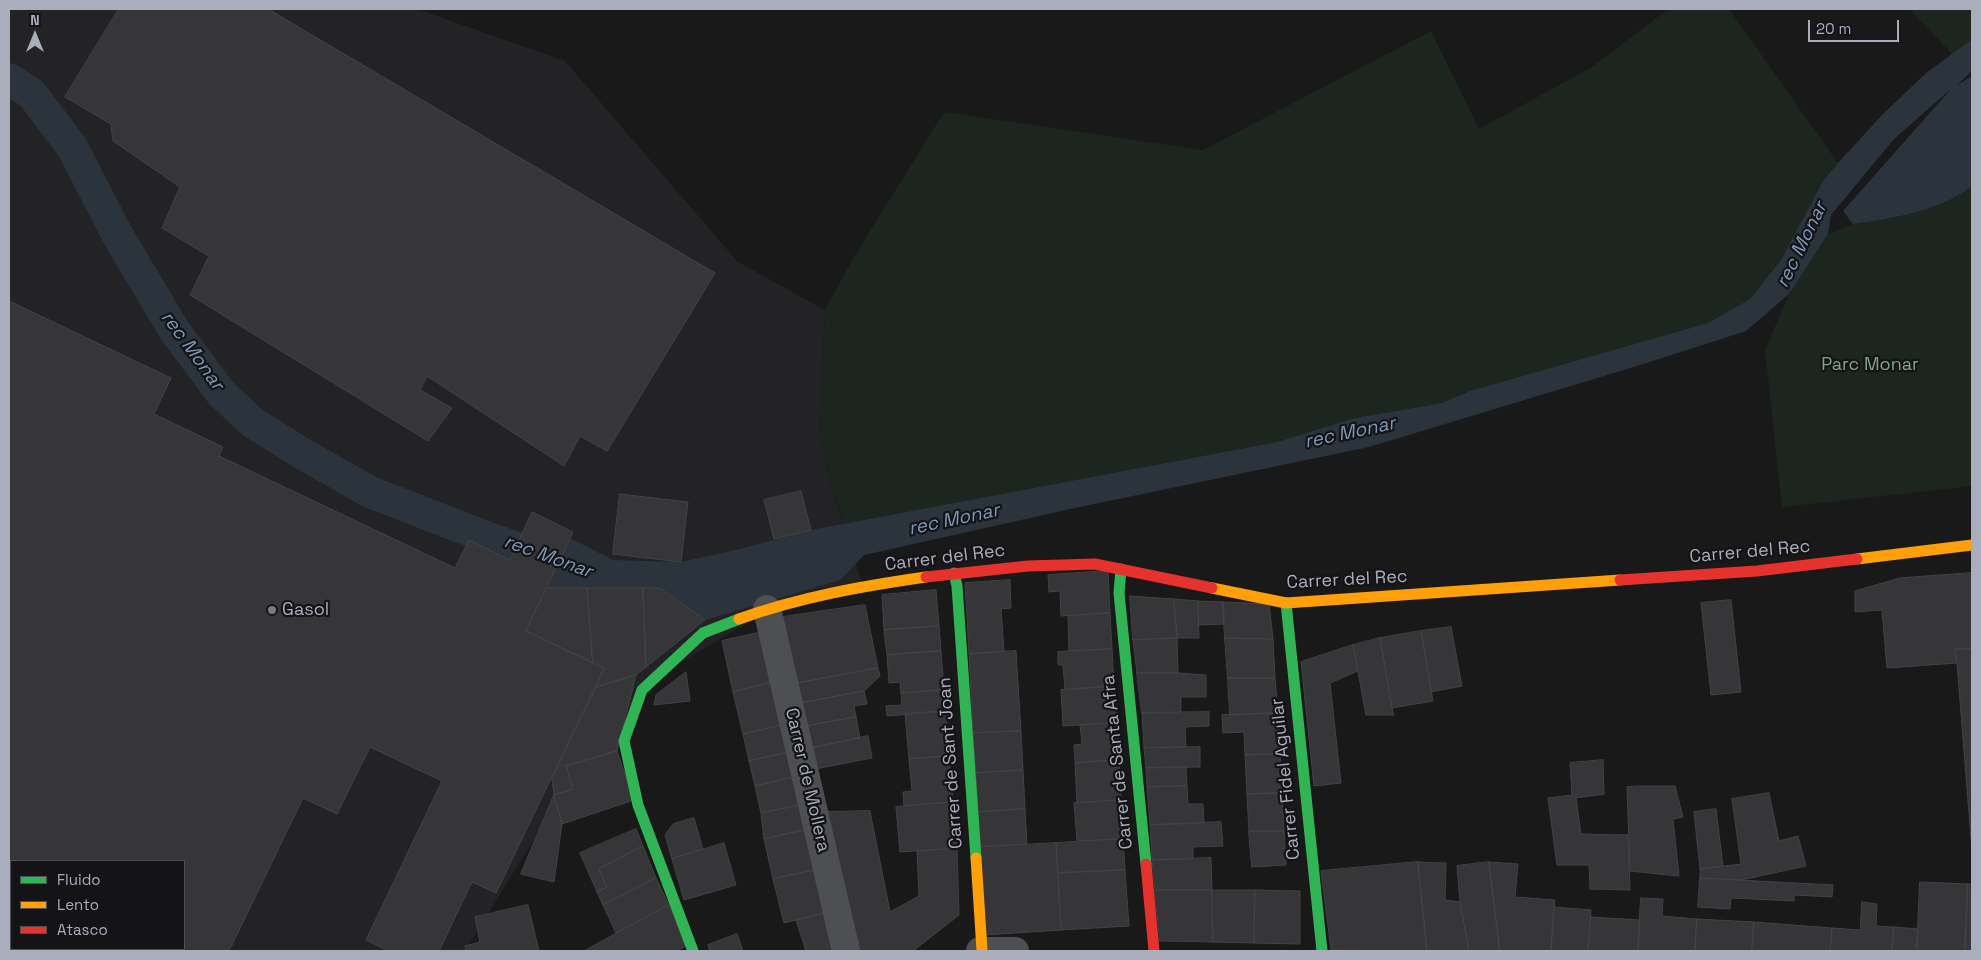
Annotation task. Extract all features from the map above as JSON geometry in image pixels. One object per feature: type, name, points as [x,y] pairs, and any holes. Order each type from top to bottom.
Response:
[{"type":"street","name":"Carrer del Rec","points":[[693,951],[638,805],[624,741],[642,690],[703,633],[767,609],[859,587],[954,573],[1028,566],[1094,564],[1286,603],[1757,571],[1972,545]]},
{"type":"street","name":"Carrer de Santa Afra","points":[[1121,569],[1119,593],[1154,951]]},
{"type":"street","name":"Carrer de Sant Joan","points":[[954,573],[957,586],[981,951]]},
{"type":"street","name":"Carrer Fidel Aguilar","points":[[1286,603],[1322,951]]},
{"type":"street","name":"Carrer de Mollera","points":[[767,609],[846,951]]},
{"type":"street","points":[[981,951],[1015,951]]},
{"type":"shaded area","points":[[9,9],[417,9],[565,61],[738,262],[825,310],[820,435],[829,478],[863,586],[770,609],[647,683],[545,822],[465,951],[9,951]]},
{"type":"green space","points":[[1668,9],[1729,9],[1838,163],[1823,181],[1781,260],[1750,299],[1708,323],[1470,391],[1442,403],[1355,418],[1277,442],[844,524],[829,478],[820,435],[825,310],[855,255],[944,112],[1203,150],[1431,31],[1479,129],[1592,67]]},
{"type":"green space","points":[[1909,9],[1972,9],[1972,39],[1952,54]]},
{"type":"green space","name":"Parc Monar","points":[[1972,186],[1972,486],[1782,507],[1765,350],[1789,294],[1828,234],[1853,224],[1899,217],[1936,206]]},
{"type":"water","points":[[1972,39],[1972,71],[1957,85],[1972,76],[1972,186],[1945,202],[1900,216],[1853,224],[1843,211],[1951,89],[1894,139],[1831,215],[1828,234],[1789,294],[1746,331],[1369,447],[1075,508],[864,555],[840,580],[705,620],[660,588],[547,588],[570,538],[613,560],[681,562],[811,530],[1277,442],[1355,418],[1442,403],[1470,391],[1708,323],[1750,299],[1781,260],[1823,181],[1838,163],[1882,115],[1925,74]]},
{"type":"building","points":[[119,9],[268,9],[715,273],[607,451],[580,436],[564,466],[427,376],[420,390],[452,408],[428,441],[190,295],[209,256],[162,228],[180,187],[113,141],[111,124],[65,97]]},
{"type":"building","name":"Gasol","points":[[9,301],[171,378],[154,414],[223,447],[219,456],[455,568],[469,540],[510,560],[532,512],[573,532],[526,631],[604,668],[496,893],[472,882],[439,951],[389,951],[366,940],[442,781],[370,747],[337,814],[303,798],[229,951],[14,950],[185,950],[185,860],[10,860],[9,947]]},
{"type":"building","points":[[801,491],[811,530],[774,539],[764,500]]},
{"type":"building","points":[[620,494],[688,502],[681,562],[613,554]]},
{"type":"building","points":[[1108,571],[1110,613],[1061,616],[1060,591],[1049,592],[1048,575]]},
{"type":"building","points":[[1972,573],[1972,649],[1955,649],[1957,663],[1887,668],[1882,610],[1855,612],[1855,591],[1900,578]]},
{"type":"building","points":[[1010,580],[1011,608],[1001,609],[1004,652],[969,654],[965,583]]},
{"type":"building","points":[[547,588],[587,588],[593,663],[526,631]]},
{"type":"building","points":[[587,588],[643,588],[646,667],[636,675],[596,687],[604,668],[593,663]]},
{"type":"building","points":[[643,588],[660,588],[705,620],[646,667]]},
{"type":"building","points":[[936,590],[939,626],[884,630],[882,595]]},
{"type":"building","points":[[1130,596],[1174,599],[1177,638],[1133,640]]},
{"type":"building","points":[[1174,599],[1198,601],[1199,638],[1177,638]]},
{"type":"building","points":[[1731,600],[1741,692],[1711,695],[1701,603]]},
{"type":"building","points":[[1198,601],[1223,602],[1225,624],[1199,625]]},
{"type":"building","points":[[1223,602],[1269,604],[1273,639],[1225,638]]},
{"type":"building","points":[[865,605],[878,668],[798,683],[783,617]]},
{"type":"building","points":[[1110,613],[1112,649],[1069,651],[1068,616]]},
{"type":"building","points":[[939,626],[941,651],[887,655],[884,630]]},
{"type":"building","points":[[1451,627],[1462,686],[1431,692],[1421,631]]},
{"type":"building","points":[[1421,631],[1433,701],[1392,708],[1380,638]]},
{"type":"building","points":[[762,632],[773,682],[733,692],[722,641]]},
{"type":"building","points":[[1177,638],[1178,673],[1137,673],[1133,640]]},
{"type":"building","points":[[1225,638],[1273,639],[1275,678],[1228,678]]},
{"type":"building","points":[[1380,638],[1394,715],[1366,715],[1353,645]]},
{"type":"building","points":[[1353,645],[1358,671],[1330,683],[1341,783],[1314,786],[1301,662]]},
{"type":"building","points":[[1112,649],[1114,686],[1065,690],[1063,665],[1058,665],[1058,652]]},
{"type":"building","points":[[1955,649],[1972,649],[1972,851],[1957,663]]},
{"type":"building","points":[[941,651],[944,690],[901,693],[900,682],[889,683],[887,655]]},
{"type":"building","points":[[1016,651],[1021,731],[973,733],[969,654]]},
{"type":"building","points":[[878,668],[880,676],[864,691],[802,703],[798,683]]},
{"type":"building","points":[[686,672],[690,701],[654,705],[656,695]]},
{"type":"building","points":[[1137,673],[1206,675],[1206,697],[1181,697],[1181,713],[1142,713]]},
{"type":"building","points":[[636,675],[617,751],[566,766],[573,789],[554,795],[552,778],[596,687]]},
{"type":"building","points":[[1228,678],[1275,678],[1278,713],[1230,715]]},
{"type":"building","points":[[773,682],[783,725],[743,734],[733,692]]},
{"type":"building","points":[[1114,686],[1117,723],[1063,726],[1061,690]]},
{"type":"building","points":[[944,690],[946,711],[887,716],[886,706],[902,705],[901,693]]},
{"type":"building","points":[[864,691],[867,704],[854,706],[856,717],[806,726],[802,703]]},
{"type":"building","points":[[946,711],[949,756],[909,759],[905,714]]},
{"type":"building","points":[[1209,712],[1209,726],[1185,727],[1186,747],[1144,748],[1142,713]]},
{"type":"building","points":[[1278,713],[1280,754],[1245,755],[1244,732],[1223,733],[1222,715]]},
{"type":"building","points":[[856,717],[860,738],[811,748],[806,726]]},
{"type":"building","points":[[1117,723],[1119,760],[1075,763],[1074,745],[1082,744],[1080,725]]},
{"type":"building","points":[[783,725],[789,752],[749,761],[743,734]]},
{"type":"building","points":[[1021,731],[1023,770],[976,773],[973,733]]},
{"type":"building","points":[[868,736],[872,758],[815,769],[811,748]]},
{"type":"building","points":[[1200,747],[1200,767],[1146,768],[1144,748]]},
{"type":"building","points":[[617,751],[634,800],[562,824],[554,795],[573,789],[566,766]]},
{"type":"building","points":[[789,752],[795,777],[755,786],[749,761]]},
{"type":"building","points":[[1280,754],[1282,793],[1247,794],[1245,755]]},
{"type":"building","points":[[949,756],[953,802],[904,806],[903,792],[912,791],[909,759]]},
{"type":"building","points":[[1119,760],[1121,800],[1077,803],[1075,763]]},
{"type":"building","points":[[1603,760],[1604,794],[1576,798],[1581,834],[1628,835],[1630,890],[1590,889],[1589,865],[1557,865],[1548,798],[1572,795],[1570,763]]},
{"type":"building","points":[[1186,767],[1187,786],[1147,787],[1146,768]]},
{"type":"building","points":[[1023,770],[1025,809],[978,812],[976,773]]},
{"type":"building","points":[[795,777],[801,805],[761,813],[755,786]]},
{"type":"building","points":[[1187,786],[1188,804],[1203,804],[1204,823],[1150,825],[1147,787]]},
{"type":"building","points":[[1675,786],[1683,817],[1673,819],[1679,876],[1630,871],[1627,787]]},
{"type":"building","points":[[1282,793],[1284,831],[1249,831],[1247,794]]},
{"type":"building","points":[[1769,793],[1779,841],[1798,836],[1806,866],[1741,880],[1700,878],[1700,869],[1741,864],[1732,799]]},
{"type":"building","points":[[554,795],[562,824],[554,882],[521,874]]},
{"type":"building","points":[[1121,800],[1123,839],[1077,841],[1074,803]]},
{"type":"building","points":[[953,802],[957,848],[900,852],[896,807]]},
{"type":"building","points":[[801,805],[809,829],[764,839],[761,813]]},
{"type":"building","points":[[1025,809],[1027,844],[980,847],[978,812]]},
{"type":"building","points":[[1716,809],[1723,866],[1700,869],[1694,812]]},
{"type":"building","points":[[870,811],[890,912],[919,896],[917,851],[957,848],[959,915],[913,951],[860,951],[827,812]]},
{"type":"building","points":[[694,818],[703,849],[672,859],[665,835],[673,824]]},
{"type":"building","points":[[1221,822],[1223,846],[1193,847],[1193,859],[1152,860],[1150,825]]},
{"type":"building","points":[[636,829],[643,846],[599,869],[607,887],[597,892],[580,853]]},
{"type":"building","points":[[809,829],[819,869],[773,879],[764,839]]},
{"type":"building","points":[[1249,831],[1284,831],[1286,865],[1252,867]]},
{"type":"building","points":[[1123,839],[1125,870],[1058,873],[1056,843]]},
{"type":"building","points":[[724,843],[736,885],[684,900],[672,859]]},
{"type":"building","points":[[1056,843],[1061,930],[985,935],[980,847]]},
{"type":"building","points":[[643,846],[656,878],[603,905],[597,892],[607,887],[599,869]]},
{"type":"building","points":[[1211,858],[1212,890],[1155,890],[1152,860]]},
{"type":"building","points":[[1418,862],[1446,863],[1445,900],[1460,902],[1469,951],[1427,951]]},
{"type":"building","points":[[1418,862],[1427,951],[1331,950],[1321,871]]},
{"type":"building","points":[[1489,862],[1518,864],[1515,897],[1555,900],[1551,951],[1500,951]]},
{"type":"building","points":[[1489,862],[1500,951],[1469,951],[1460,902],[1457,866]]},
{"type":"building","points":[[819,869],[829,912],[784,923],[773,879]]},
{"type":"building","points":[[1125,870],[1129,926],[1061,930],[1058,873]]},
{"type":"building","points":[[656,878],[669,905],[616,933],[603,905]]},
{"type":"building","points":[[1700,878],[1833,885],[1832,897],[1794,895],[1794,901],[1731,898],[1730,909],[1698,907]]},
{"type":"building","points":[[1920,882],[1968,884],[1965,951],[1917,951]]},
{"type":"building","points":[[1968,884],[1972,884],[1972,951],[1965,951]]},
{"type":"building","points":[[1155,890],[1212,890],[1213,942],[1160,941]]},
{"type":"building","points":[[1212,890],[1255,890],[1254,943],[1213,942]]},
{"type":"building","points":[[1255,890],[1300,891],[1300,944],[1254,943]]},
{"type":"building","points":[[1641,898],[1663,899],[1662,916],[1697,919],[1695,951],[1638,951]]},
{"type":"building","points":[[1862,902],[1877,904],[1876,926],[1894,927],[1892,951],[1830,951],[1832,928],[1860,930]]},
{"type":"building","points":[[528,905],[539,951],[466,951],[465,946],[480,942],[475,917]]},
{"type":"building","points":[[669,905],[686,946],[676,951],[584,951]]},
{"type":"building","points":[[1554,907],[1591,910],[1588,951],[1551,951]]},
{"type":"building","points":[[829,912],[839,951],[806,951],[796,920]]},
{"type":"building","points":[[1591,917],[1640,920],[1638,951],[1588,951]]},
{"type":"building","points":[[1697,919],[1754,922],[1752,951],[1695,951]]},
{"type":"building","points":[[1754,922],[1832,928],[1830,951],[1752,951]]},
{"type":"building","points":[[1894,927],[1918,929],[1917,951],[1892,951]]},
{"type":"building","points":[[737,934],[743,951],[710,951],[708,945]]},
{"type":"waterway","name":"rec Monar","points":[[9,79],[32,94],[72,147],[118,236],[174,330],[221,393],[252,422],[303,454],[370,492],[486,537],[558,562]]},
{"type":"traffic: fast","points":[[1121,569],[1119,593],[1146,864]]},
{"type":"traffic: fast","points":[[954,573],[957,586],[976,858]]},
{"type":"traffic: fast","points":[[1286,603],[1322,951]]},
{"type":"traffic: fast","points":[[693,951],[638,805],[624,741],[642,690],[703,633],[739,619]]},
{"type":"traffic: slow","points":[[1857,559],[1972,545]]},
{"type":"traffic: slow","points":[[739,619],[785,604],[832,593],[926,577]]},
{"type":"traffic: slow","points":[[1212,588],[1286,603],[1620,580]]},
{"type":"traffic: slow","points":[[976,858],[982,950]]},
{"type":"traffic: jam","points":[[1620,580],[1757,571],[1857,559]]},
{"type":"traffic: jam","points":[[926,577],[1028,566],[1095,564],[1212,588]]},
{"type":"traffic: jam","points":[[1146,864],[1154,951]]},
{"type":"place","name":"Gasol","points":[[272,610]]}]
